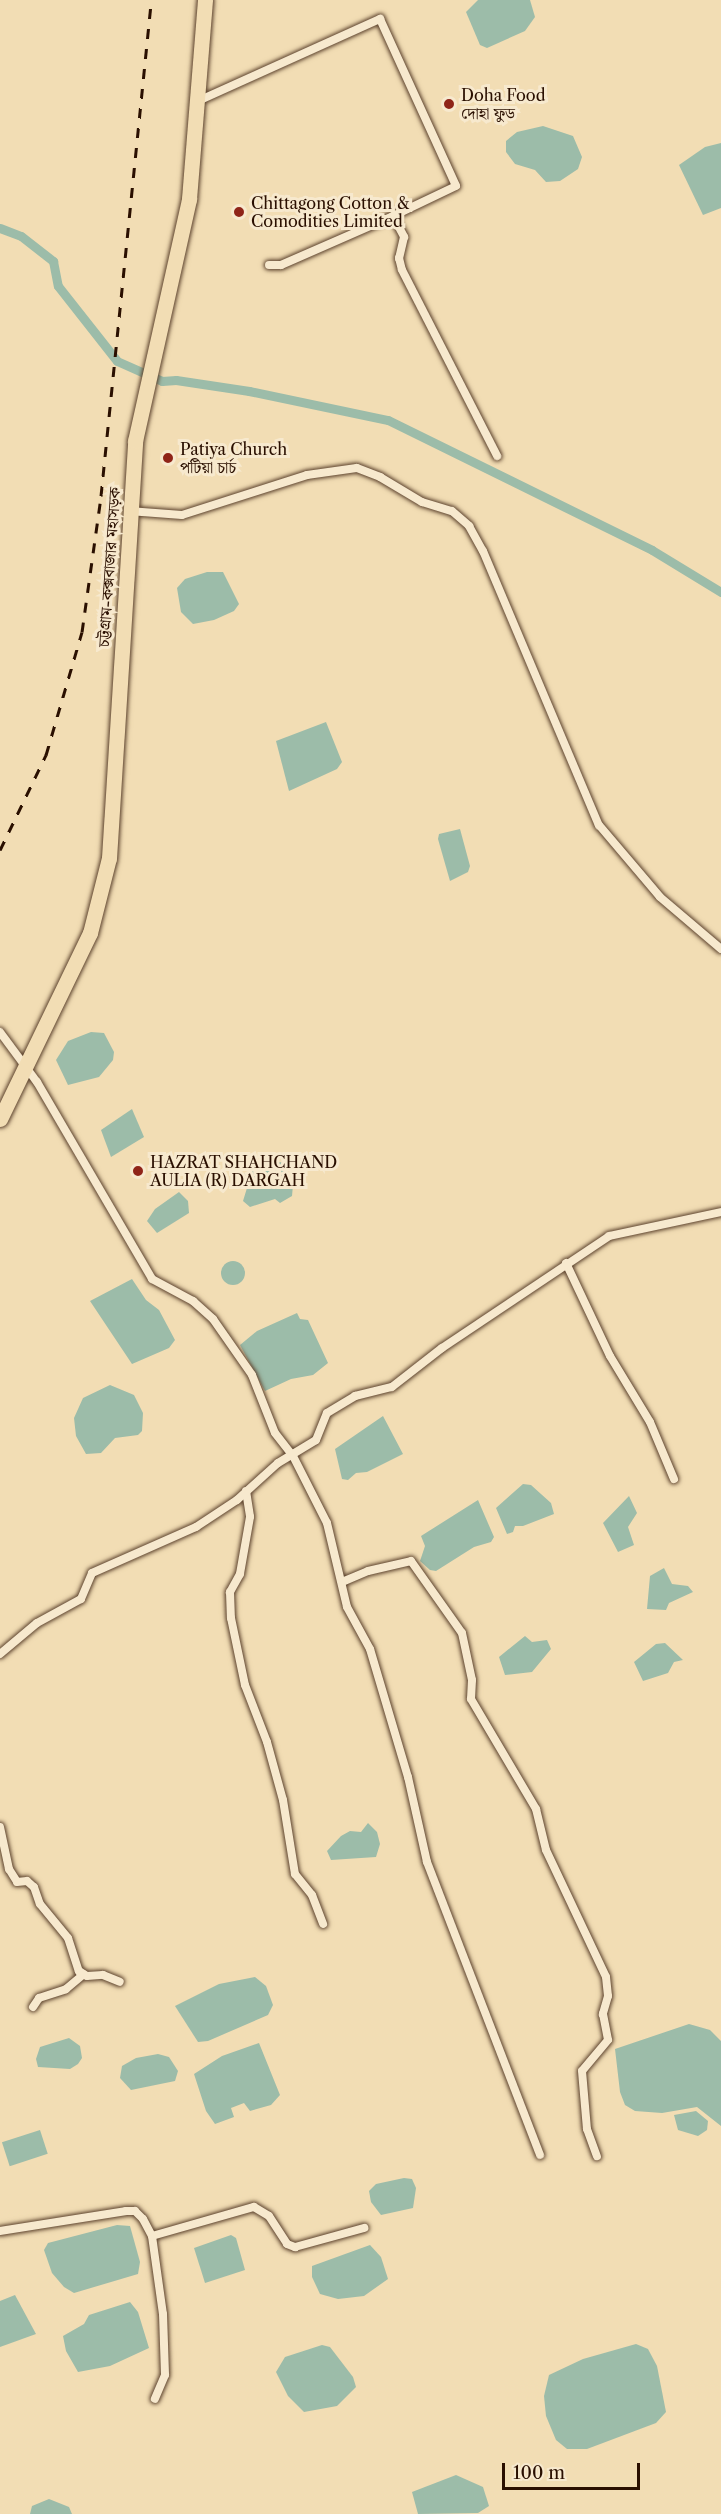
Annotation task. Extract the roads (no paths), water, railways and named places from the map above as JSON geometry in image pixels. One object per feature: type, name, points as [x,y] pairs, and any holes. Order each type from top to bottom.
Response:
[{"type":"highway","name":"চট্টগ্রাম-কক্সবাজার মহাসড়ক","points":[[0,1119],[26,1070],[56,997],[90,933],[109,858],[129,511],[140,414],[159,324],[172,286],[189,199],[206,0]]},
{"type":"street","points":[[198,101],[380,19],[456,186],[281,265],[269,265]]},
{"type":"street","points":[[393,216],[404,237],[399,258],[402,270],[497,456]]},
{"type":"street","points":[[129,511],[182,515],[307,475],[357,468],[380,477],[422,502],[452,511],[469,526],[483,551],[599,825],[660,897],[721,950]]},
{"type":"street","points":[[0,1032],[26,1070],[152,1279],[194,1301],[213,1319],[257,1383],[275,1433],[293,1456],[327,1523],[347,1607],[370,1649],[408,1777],[427,1862],[540,2155]]},
{"type":"street","points":[[0,1654],[37,1623],[81,1599],[92,1573],[196,1527],[246,1491],[278,1463],[316,1440],[327,1413],[355,1396],[392,1387],[566,1263],[609,1236],[721,1212]]},
{"type":"street","points":[[566,1263],[610,1356],[650,1422],[674,1479]]},
{"type":"street","points":[[246,1491],[250,1516],[240,1574],[230,1592],[231,1618],[245,1685],[267,1742],[283,1800],[295,1874],[312,1896],[323,1924]]},
{"type":"street","points":[[342,1582],[368,1571],[411,1561],[462,1633],[472,1680],[471,1699],[536,1809],[546,1850],[606,1977],[608,1996],[603,2014],[608,2040],[582,2071],[587,2129],[597,2156]]},
{"type":"street","points":[[0,1827],[9,1869],[17,1882],[27,1881],[34,1887],[40,1904],[68,1938],[79,1971],[120,1982]]},
{"type":"street","points":[[33,2007],[39,1998],[66,1989],[84,1974]]},
{"type":"street","points":[[152,2236],[254,2207],[269,2216],[287,2244],[295,2247],[364,2229]]},
{"type":"street","points":[[0,2231],[18,2225],[52,2226],[135,2211],[152,2236],[161,2288],[165,2375],[155,2400]]},
{"type":"waterway","points":[[0,228],[21,236],[53,261],[58,286],[117,361],[162,381],[176,380],[249,391],[388,420],[652,550],[721,592]]},
{"type":"railway","points":[[0,850],[46,755],[82,632],[101,496],[151,0]]},
{"type":"place","name":"Doha Food দোহা ফুড","points":[[449,104]]},
{"type":"place","name":"Chittagong Cotton & Comodities Limited","points":[[239,212]]},
{"type":"place","name":"Patiya Church পটিয়া চার্চ","points":[[168,458]]},
{"type":"place","name":"HAZRAT SHAHCHAND AULIA (R) DARGAH","points":[[138,1171]]}]
